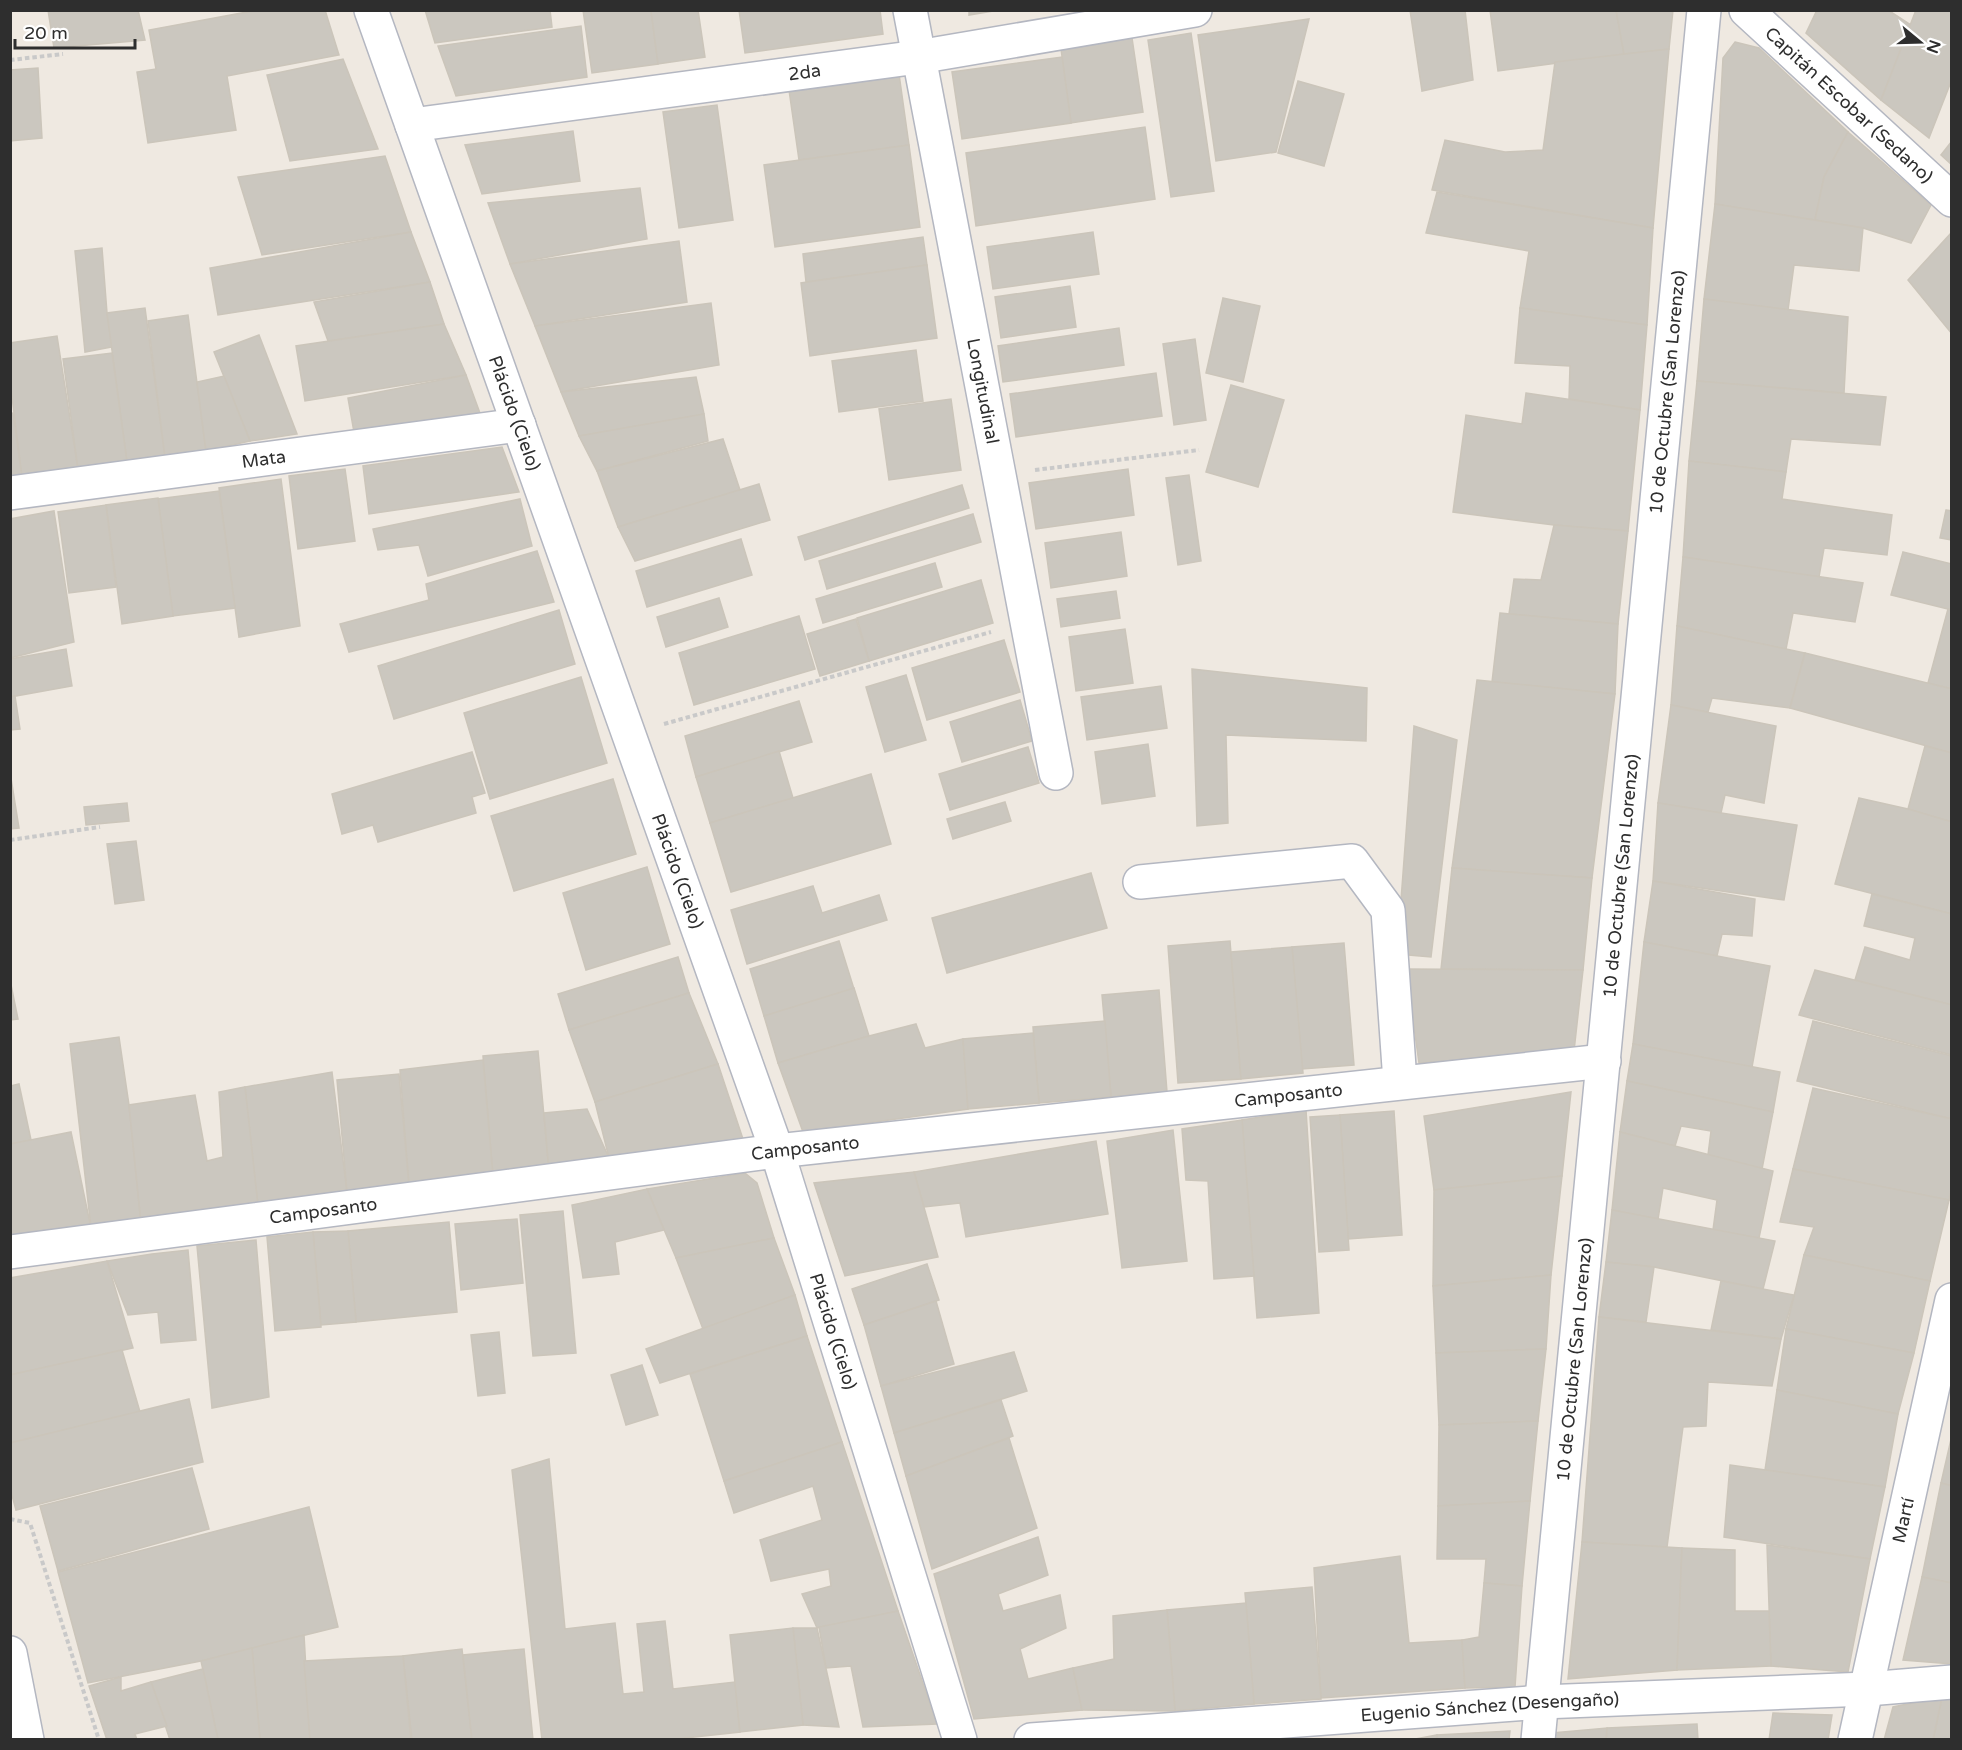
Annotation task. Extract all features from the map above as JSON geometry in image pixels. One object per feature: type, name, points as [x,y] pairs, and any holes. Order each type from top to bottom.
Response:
[{"type":"street","name":"Plácido (Cielo)","points":[[371,10],[777,1151],[960,1740]]},
{"type":"street","name":"Longitudinal","points":[[910,10],[1056,773]]},
{"type":"street","name":"2da","points":[[412,125],[918,57],[1196,10]]},
{"type":"street","name":"10 de Octubre (San Lorenzo)","points":[[1538,1740],[1704,10]]},
{"type":"street","name":"Capitán Escobar (Sedano)","points":[[1746,10],[1952,200]]},
{"type":"street","name":"Mata","points":[[10,493],[519,425]]},
{"type":"street","points":[[1140,882],[1352,861],[1388,910],[1400,1082]]},
{"type":"street","name":"Camposanto","points":[[10,1252],[777,1151],[1604,1061]]},
{"type":"street","name":"Martí","points":[[1855,1740],[1952,1300]]},
{"type":"street","points":[[10,1653],[27,1740]]},
{"type":"street","name":"Eugenio Sánchez (Desengaño)","points":[[1031,1740],[1542,1702],[1867,1689],[1952,1682]]},
{"type":"path","points":[[10,60],[63,54]]},
{"type":"path","points":[[998,475],[1199,450]]},
{"type":"path","points":[[628,734],[1027,622]]},
{"type":"path","points":[[10,840],[100,828]]},
{"type":"path","points":[[10,1519],[30,1523],[99,1740]]},
{"type":"building","points":[[48,10],[138,10],[145,40],[54,48]]},
{"type":"building","points":[[258,10],[325,10],[339,55],[227,76],[236,130],[148,143],[137,72],[156,69],[149,30]]},
{"type":"building","points":[[425,10],[550,10],[552,27],[435,43]]},
{"type":"building","points":[[583,10],[651,10],[658,64],[592,73]]},
{"type":"building","points":[[651,10],[698,10],[705,57],[658,64]]},
{"type":"building","points":[[739,10],[880,10],[883,34],[745,53]]},
{"type":"building","points":[[969,10],[999,10],[969,15]]},
{"type":"building","points":[[1410,10],[1465,10],[1473,80],[1422,91]]},
{"type":"building","points":[[1490,10],[1616,10],[1624,54],[1498,71]]},
{"type":"building","points":[[1616,10],[1673,10],[1669,49],[1624,54]]},
{"type":"building","points":[[1817,10],[1888,10],[1911,25],[1881,100],[1806,33]]},
{"type":"building","points":[[1916,10],[1952,10],[1952,79],[1929,138],[1881,100]]},
{"type":"building","points":[[1309,19],[1276,152],[1216,161],[1198,35]]},
{"type":"building","points":[[581,26],[587,77],[456,96],[438,46]]},
{"type":"building","points":[[1191,33],[1214,191],[1171,197],[1148,40]]},
{"type":"building","points":[[1132,38],[1143,112],[1071,123],[1061,49]]},
{"type":"building","points":[[1735,42],[1759,48],[1848,132],[1824,177],[1815,220],[1715,204],[1723,58]]},
{"type":"building","points":[[1669,49],[1653,228],[1432,190],[1445,140],[1505,152],[1543,150],[1555,62]]},
{"type":"building","points":[[1062,57],[1071,123],[962,139],[952,72]]},
{"type":"building","points":[[343,59],[378,149],[290,161],[267,75]]},
{"type":"building","points":[[38,68],[42,138],[10,141],[10,70]]},
{"type":"building","points":[[899,74],[909,145],[799,160],[789,90]]},
{"type":"building","points":[[1298,81],[1344,94],[1324,166],[1278,153]]},
{"type":"building","points":[[717,105],[733,220],[679,228],[663,112]]},
{"type":"building","points":[[1145,127],[1155,199],[976,226],[966,153]]},
{"type":"building","points":[[573,131],[580,181],[482,194],[465,145]]},
{"type":"building","points":[[1848,132],[1931,205],[1911,243],[1863,228],[1815,220],[1824,177]]},
{"type":"building","points":[[1952,141],[1952,165],[1941,155]]},
{"type":"building","points":[[909,145],[920,227],[775,247],[764,165]]},
{"type":"building","points":[[385,156],[411,232],[262,255],[238,177]]},
{"type":"building","points":[[640,188],[647,239],[510,264],[488,203]]},
{"type":"building","points":[[1437,192],[1653,228],[1647,325],[1520,308],[1529,251],[1426,233]]},
{"type":"building","points":[[1715,204],[1863,228],[1859,271],[1794,265],[1788,310],[1704,299]]},
{"type":"building","points":[[411,232],[430,282],[218,315],[210,268]]},
{"type":"building","points":[[1093,232],[1099,274],[993,289],[987,247]]},
{"type":"building","points":[[1952,232],[1952,334],[1908,280]]},
{"type":"building","points":[[923,237],[927,265],[806,282],[803,254]]},
{"type":"building","points":[[679,241],[687,302],[535,326],[510,264]]},
{"type":"building","points":[[102,248],[112,347],[85,352],[75,251]]},
{"type":"building","points":[[927,265],[937,338],[810,356],[801,283]]},
{"type":"building","points":[[430,282],[444,324],[328,341],[314,302]]},
{"type":"building","points":[[1070,286],[1076,327],[1001,338],[995,297]]},
{"type":"building","points":[[1223,298],[1260,306],[1243,382],[1206,373]]},
{"type":"building","points":[[1704,299],[1848,317],[1844,393],[1697,381]]},
{"type":"building","points":[[711,303],[719,365],[561,392],[535,326]]},
{"type":"building","points":[[145,308],[165,457],[127,462],[107,313]]},
{"type":"building","points":[[1520,308],[1647,325],[1640,410],[1569,399],[1570,366],[1515,363]]},
{"type":"building","points":[[188,315],[206,451],[165,457],[148,321]]},
{"type":"building","points":[[444,324],[466,375],[305,401],[296,346]]},
{"type":"building","points":[[1119,328],[1124,365],[1003,382],[998,346]]},
{"type":"building","points":[[259,335],[297,434],[250,441],[214,352]]},
{"type":"building","points":[[57,336],[78,469],[22,477],[10,381],[10,343]]},
{"type":"building","points":[[1195,339],[1206,420],[1174,425],[1163,344]]},
{"type":"building","points":[[916,350],[923,401],[839,412],[832,361]]},
{"type":"building","points":[[112,353],[127,462],[78,469],[63,359]]},
{"type":"building","points":[[1156,373],[1162,416],[1016,437],[1010,394]]},
{"type":"building","points":[[466,375],[481,416],[355,438],[348,398]]},
{"type":"building","points":[[224,376],[250,441],[206,451],[197,382]]},
{"type":"building","points":[[696,377],[704,414],[579,436],[561,392]]},
{"type":"building","points":[[1697,381],[1886,397],[1880,445],[1791,439],[1786,472],[1689,461]]},
{"type":"building","points":[[1231,385],[1284,400],[1258,487],[1206,472]]},
{"type":"building","points":[[1526,393],[1640,410],[1628,531],[1554,525],[1453,512],[1466,415],[1522,424]]},
{"type":"building","points":[[951,399],[961,470],[889,480],[879,409]]},
{"type":"building","points":[[13,413],[22,477],[10,478],[10,414]]},
{"type":"building","points":[[704,414],[708,441],[597,471],[579,436]]},
{"type":"building","points":[[723,439],[740,490],[618,527],[597,471]]},
{"type":"building","points":[[502,447],[519,492],[369,514],[363,466]]},
{"type":"building","points":[[1689,461],[1786,472],[1782,499],[1892,515],[1887,555],[1824,548],[1819,577],[1683,557]]},
{"type":"building","points":[[345,469],[355,541],[298,549],[289,476]]},
{"type":"building","points":[[1128,469],[1134,515],[1036,529],[1029,483]]},
{"type":"building","points":[[1189,475],[1201,561],[1178,565],[1166,478]]},
{"type":"building","points":[[281,479],[300,626],[239,637],[219,488]]},
{"type":"building","points":[[759,484],[770,520],[635,561],[618,527]]},
{"type":"building","points":[[962,485],[969,508],[805,560],[798,537]]},
{"type":"building","points":[[219,491],[235,608],[173,616],[158,499]]},
{"type":"building","points":[[158,498],[173,616],[122,624],[106,505]]},
{"type":"building","points":[[520,499],[532,546],[428,576],[419,545],[378,550],[373,529]]},
{"type":"building","points":[[106,505],[116,587],[69,593],[58,512]]},
{"type":"building","points":[[1946,510],[1952,511],[1952,540],[1940,538]]},
{"type":"building","points":[[54,511],[74,642],[10,658],[10,519]]},
{"type":"building","points":[[973,514],[981,542],[827,589],[819,561]]},
{"type":"building","points":[[1554,525],[1628,531],[1618,624],[1509,614],[1514,579],[1541,580]]},
{"type":"building","points":[[1121,532],[1127,576],[1051,588],[1045,543]]},
{"type":"building","points":[[741,539],[752,575],[647,607],[636,571]]},
{"type":"building","points":[[537,551],[554,602],[349,652],[340,624],[429,600],[426,584]]},
{"type":"building","points":[[1903,552],[1952,564],[1952,610],[1891,595]]},
{"type":"building","points":[[1683,557],[1863,583],[1855,622],[1793,613],[1786,649],[1677,626]]},
{"type":"building","points":[[935,563],[942,587],[823,623],[816,599]]},
{"type":"building","points":[[981,580],[993,623],[869,661],[857,618]]},
{"type":"building","points":[[1116,591],[1120,618],[1061,627],[1057,599]]},
{"type":"building","points":[[719,598],[728,627],[666,647],[657,617]]},
{"type":"building","points":[[1948,609],[1952,610],[1952,689],[1928,683]]},
{"type":"building","points":[[559,610],[575,664],[394,719],[378,666]]},
{"type":"building","points":[[1500,613],[1618,624],[1615,694],[1492,682]]},
{"type":"building","points":[[799,616],[815,669],[694,705],[679,653]]},
{"type":"building","points":[[856,619],[869,661],[820,676],[807,634]]},
{"type":"building","points":[[1677,626],[1805,653],[1790,708],[1712,698],[1708,712],[1671,705]]},
{"type":"building","points":[[1125,629],[1133,683],[1076,691],[1069,637]]},
{"type":"building","points":[[1004,640],[1020,692],[927,720],[912,668]]},
{"type":"building","points":[[66,649],[72,686],[10,697],[10,659]]},
{"type":"building","points":[[1805,653],[1952,689],[1952,753],[1790,708]]},
{"type":"building","points":[[1192,669],[1367,688],[1366,741],[1226,735],[1228,823],[1197,826]]},
{"type":"building","points":[[906,675],[926,740],[885,752],[866,687]]},
{"type":"building","points":[[581,677],[607,763],[490,799],[464,713]]},
{"type":"building","points":[[1477,680],[1615,694],[1592,878],[1452,868]]},
{"type":"building","points":[[1161,686],[1167,728],[1087,740],[1081,697]]},
{"type":"building","points":[[15,696],[20,729],[10,730],[10,697]]},
{"type":"building","points":[[1020,700],[1032,741],[962,762],[950,722]]},
{"type":"building","points":[[799,701],[812,742],[696,777],[685,736]]},
{"type":"building","points":[[1671,705],[1776,726],[1764,803],[1725,795],[1721,813],[1658,803]]},
{"type":"building","points":[[1414,726],[1457,740],[1431,957],[1397,954]]},
{"type":"building","points":[[1148,744],[1155,796],[1102,804],[1095,752]]},
{"type":"building","points":[[1925,746],[1952,753],[1952,822],[1908,809]]},
{"type":"building","points":[[1028,747],[1039,783],[950,810],[939,774]]},
{"type":"building","points":[[779,751],[793,798],[710,823],[696,777]]},
{"type":"building","points":[[472,752],[485,793],[472,797],[476,813],[378,842],[373,825],[342,834],[332,794]]},
{"type":"building","points":[[871,774],[891,844],[731,892],[710,823]]},
{"type":"building","points":[[10,778],[19,828],[10,829]]},
{"type":"building","points":[[613,779],[636,854],[514,891],[491,816]]},
{"type":"building","points":[[1859,798],[1952,822],[1952,914],[1835,884]]},
{"type":"building","points":[[1005,802],[1011,821],[953,839],[947,819]]},
{"type":"building","points":[[127,803],[129,821],[86,825],[84,807]]},
{"type":"building","points":[[1658,803],[1797,825],[1784,900],[1653,881]]},
{"type":"building","points":[[136,841],[144,900],[115,904],[107,844]]},
{"type":"building","points":[[647,867],[670,944],[586,970],[563,893]]},
{"type":"building","points":[[1452,868],[1592,878],[1583,970],[1441,969]]},
{"type":"building","points":[[1091,873],[1107,928],[947,973],[932,918]]},
{"type":"building","points":[[1653,881],[1755,899],[1752,936],[1722,934],[1717,956],[1644,942]]},
{"type":"building","points":[[813,886],[822,913],[879,895],[887,920],[747,964],[731,910]]},
{"type":"building","points":[[1872,894],[1952,914],[1952,1005],[1855,980],[1865,947],[1910,960],[1915,938],[1864,926]]},
{"type":"building","points":[[839,941],[854,989],[764,1016],[750,969]]},
{"type":"building","points":[[1230,941],[1241,1079],[1178,1083],[1168,946]]},
{"type":"building","points":[[1644,942],[1770,966],[1752,1067],[1633,1044]]},
{"type":"building","points":[[1344,943],[1354,1065],[1302,1069],[1292,947]]},
{"type":"building","points":[[1292,947],[1303,1073],[1241,1079],[1231,952]]},
{"type":"building","points":[[678,957],[689,993],[569,1030],[558,994]]},
{"type":"building","points":[[1406,969],[1583,970],[1574,1051],[1419,1063]]},
{"type":"building","points":[[1815,970],[1952,1005],[1952,1055],[1799,1015]]},
{"type":"building","points":[[10,980],[18,1019],[10,1020]]},
{"type":"building","points":[[854,988],[869,1036],[778,1063],[764,1016]]},
{"type":"building","points":[[1159,990],[1167,1092],[1111,1097],[1102,995]]},
{"type":"building","points":[[689,993],[718,1064],[595,1102],[569,1030]]},
{"type":"building","points":[[1105,1021],[1111,1097],[1039,1103],[1033,1027]]},
{"type":"building","points":[[1813,1021],[1952,1056],[1952,1119],[1797,1081]]},
{"type":"building","points":[[916,1024],[925,1048],[963,1039],[968,1109],[803,1132],[778,1063]]},
{"type":"building","points":[[1033,1033],[1039,1103],[968,1109],[963,1039]]},
{"type":"building","points":[[119,1037],[129,1105],[141,1223],[91,1228],[70,1044]]},
{"type":"building","points":[[1633,1044],[1780,1072],[1773,1112],[1627,1081]]},
{"type":"building","points":[[538,1051],[549,1171],[493,1176],[483,1056]]},
{"type":"building","points":[[483,1060],[493,1176],[409,1186],[400,1070]]},
{"type":"building","points":[[718,1064],[744,1142],[609,1158],[595,1102]]},
{"type":"building","points":[[332,1072],[347,1192],[258,1206],[245,1087]]},
{"type":"building","points":[[399,1074],[409,1186],[347,1192],[337,1080]]},
{"type":"building","points":[[1627,1081],[1773,1112],[1762,1169],[1708,1155],[1711,1131],[1681,1126],[1675,1146],[1620,1132]]},
{"type":"building","points":[[19,1084],[31,1140],[10,1144],[10,1086]]},
{"type":"building","points":[[245,1087],[258,1206],[141,1223],[129,1105],[195,1095],[207,1161],[223,1157],[219,1092]]},
{"type":"building","points":[[1813,1088],[1952,1119],[1952,1186],[1949,1200],[1793,1169]]},
{"type":"building","points":[[1571,1092],[1562,1176],[1434,1190],[1424,1116]]},
{"type":"building","points":[[587,1109],[609,1158],[549,1171],[544,1113]]},
{"type":"building","points":[[1306,1110],[1319,1313],[1257,1318],[1242,1120]]},
{"type":"building","points":[[1394,1111],[1402,1235],[1348,1239],[1340,1115]]},
{"type":"building","points":[[1340,1115],[1349,1250],[1319,1252],[1310,1117]]},
{"type":"building","points":[[1242,1120],[1254,1276],[1214,1279],[1208,1181],[1186,1180],[1182,1129]]},
{"type":"building","points":[[1173,1130],[1187,1261],[1122,1268],[1107,1141]]},
{"type":"building","points":[[71,1132],[91,1228],[10,1237],[10,1144]]},
{"type":"building","points":[[1620,1132],[1773,1171],[1759,1238],[1713,1230],[1717,1200],[1663,1188],[1658,1219],[1612,1210]]},
{"type":"building","points":[[1096,1141],[1108,1214],[966,1237],[960,1203],[924,1207],[914,1172]]},
{"type":"building","points":[[1793,1169],[1949,1200],[1930,1281],[1804,1255],[1814,1227],[1780,1222]]},
{"type":"building","points":[[914,1172],[938,1257],[845,1276],[814,1183]]},
{"type":"building","points":[[745,1173],[757,1183],[774,1238],[676,1258],[647,1189]]},
{"type":"building","points":[[1562,1176],[1551,1275],[1433,1286],[1434,1190]]},
{"type":"building","points":[[647,1189],[664,1230],[615,1242],[619,1274],[583,1278],[572,1205]]},
{"type":"building","points":[[1612,1210],[1775,1241],[1763,1289],[1654,1267],[1606,1262]]},
{"type":"building","points":[[563,1211],[576,1353],[533,1356],[520,1215]]},
{"type":"building","points":[[517,1219],[523,1283],[461,1290],[455,1224]]},
{"type":"building","points":[[449,1222],[457,1312],[356,1322],[348,1231]]},
{"type":"building","points":[[348,1231],[356,1322],[321,1325],[313,1232]]},
{"type":"building","points":[[313,1232],[321,1327],[275,1331],[267,1237]]},
{"type":"building","points":[[774,1238],[795,1295],[703,1329],[676,1258]]},
{"type":"building","points":[[256,1240],[269,1397],[212,1408],[197,1246]]},
{"type":"building","points":[[188,1250],[196,1340],[161,1343],[158,1312],[128,1315],[107,1261]]},
{"type":"building","points":[[1804,1255],[1930,1281],[1914,1353],[1786,1329]]},
{"type":"building","points":[[107,1261],[133,1348],[10,1375],[10,1278]]},
{"type":"building","points":[[1606,1262],[1654,1267],[1646,1322],[1599,1317]]},
{"type":"building","points":[[927,1264],[939,1300],[864,1325],[852,1289]]},
{"type":"building","points":[[1551,1275],[1546,1349],[1436,1353],[1433,1286]]},
{"type":"building","points":[[1721,1281],[1794,1295],[1781,1339],[1711,1330]]},
{"type":"building","points":[[795,1295],[807,1336],[660,1383],[646,1349]]},
{"type":"building","points":[[936,1301],[954,1364],[881,1386],[864,1325]]},
{"type":"building","points":[[1599,1317],[1781,1339],[1772,1386],[1708,1382],[1706,1426],[1683,1427],[1667,1547],[1582,1542]]},
{"type":"building","points":[[1786,1329],[1914,1353],[1898,1414],[1777,1390]]},
{"type":"building","points":[[499,1332],[505,1393],[478,1396],[471,1335]]},
{"type":"building","points":[[807,1336],[842,1442],[724,1481],[690,1374]]},
{"type":"building","points":[[1546,1349],[1538,1421],[1439,1425],[1436,1353]]},
{"type":"building","points":[[122,1350],[140,1412],[10,1443],[10,1375]]},
{"type":"building","points":[[1014,1352],[1027,1391],[894,1433],[881,1386]]},
{"type":"building","points":[[642,1365],[658,1415],[626,1425],[611,1375]]},
{"type":"building","points":[[1777,1390],[1898,1414],[1885,1487],[1765,1470]]},
{"type":"building","points":[[189,1399],[203,1462],[16,1510],[10,1488],[10,1443]]},
{"type":"building","points":[[1001,1400],[1013,1436],[906,1476],[894,1433]]},
{"type":"building","points":[[1538,1421],[1530,1501],[1438,1506],[1439,1425]]},
{"type":"building","points":[[1952,1435],[1952,1486],[1941,1483]]},
{"type":"building","points":[[1009,1438],[1037,1528],[932,1569],[906,1476]]},
{"type":"building","points":[[842,1442],[898,1611],[817,1628],[802,1594],[831,1586],[829,1569],[771,1581],[760,1540],[822,1520],[813,1486],[734,1513],[724,1481]]},
{"type":"building","points":[[549,1459],[565,1629],[615,1623],[623,1694],[644,1692],[637,1624],[665,1621],[673,1689],[735,1682],[740,1732],[667,1740],[542,1740],[512,1470]]},
{"type":"building","points":[[1730,1465],[1885,1487],[1870,1559],[1724,1537]]},
{"type":"building","points":[[192,1468],[209,1529],[58,1571],[40,1506]]},
{"type":"building","points":[[1941,1483],[1952,1486],[1952,1583],[1922,1577]]},
{"type":"building","points":[[1530,1501],[1522,1586],[1484,1583],[1486,1559],[1437,1559],[1438,1506]]},
{"type":"building","points":[[309,1507],[338,1627],[201,1661],[88,1683],[58,1572]]},
{"type":"building","points":[[1038,1537],[1048,1575],[998,1594],[1003,1611],[1060,1595],[1066,1628],[1020,1649],[1028,1679],[1073,1668],[1082,1710],[974,1719],[934,1574]]},
{"type":"building","points":[[1582,1542],[1682,1548],[1677,1670],[1568,1679]]},
{"type":"building","points":[[1767,1545],[1870,1559],[1848,1672],[1771,1666]]},
{"type":"building","points":[[1682,1548],[1735,1550],[1735,1611],[1769,1611],[1771,1666],[1677,1670]]},
{"type":"building","points":[[1400,1556],[1409,1643],[1462,1640],[1465,1688],[1321,1698],[1314,1568]]},
{"type":"building","points":[[1922,1577],[1952,1583],[1952,1664],[1903,1660]]},
{"type":"building","points":[[1484,1583],[1522,1586],[1515,1687],[1465,1688],[1462,1640],[1479,1637]]},
{"type":"building","points":[[1312,1587],[1321,1699],[1254,1704],[1245,1593]]},
{"type":"building","points":[[1246,1603],[1254,1704],[1175,1711],[1167,1610]]},
{"type":"building","points":[[1167,1610],[1175,1711],[1082,1710],[1073,1668],[1114,1659],[1113,1616]]},
{"type":"building","points":[[898,1611],[937,1724],[863,1727],[851,1666],[826,1668],[819,1627]]},
{"type":"building","points":[[793,1628],[817,1628],[839,1727],[803,1725]]},
{"type":"building","points":[[793,1628],[803,1725],[740,1732],[730,1635]]},
{"type":"building","points":[[304,1635],[310,1740],[260,1740],[252,1648]]},
{"type":"building","points":[[252,1648],[260,1740],[218,1740],[201,1661]]},
{"type":"building","points":[[462,1649],[472,1740],[412,1740],[403,1656]]},
{"type":"building","points":[[524,1649],[533,1740],[472,1740],[463,1655]]},
{"type":"building","points":[[403,1656],[411,1740],[310,1740],[304,1661]]},
{"type":"building","points":[[203,1669],[218,1740],[170,1740],[151,1682]]},
{"type":"building","points":[[121,1677],[121,1691],[151,1682],[167,1726],[135,1734],[137,1740],[107,1740],[89,1686]]},
{"type":"building","points":[[1952,1696],[1952,1740],[1933,1740],[1942,1697]]},
{"type":"building","points":[[1942,1697],[1933,1740],[1884,1740],[1893,1707]]},
{"type":"building","points":[[1773,1713],[1832,1715],[1828,1740],[1769,1740]]},
{"type":"building","points":[[1697,1724],[1698,1740],[1606,1740],[1607,1728]]},
{"type":"building","points":[[1607,1728],[1606,1740],[1551,1740],[1552,1733]]},
{"type":"building","points":[[1510,1731],[1509,1740],[1437,1740],[1437,1735]]},
{"type":"building","points":[[1437,1735],[1437,1740],[1410,1740]]}]
